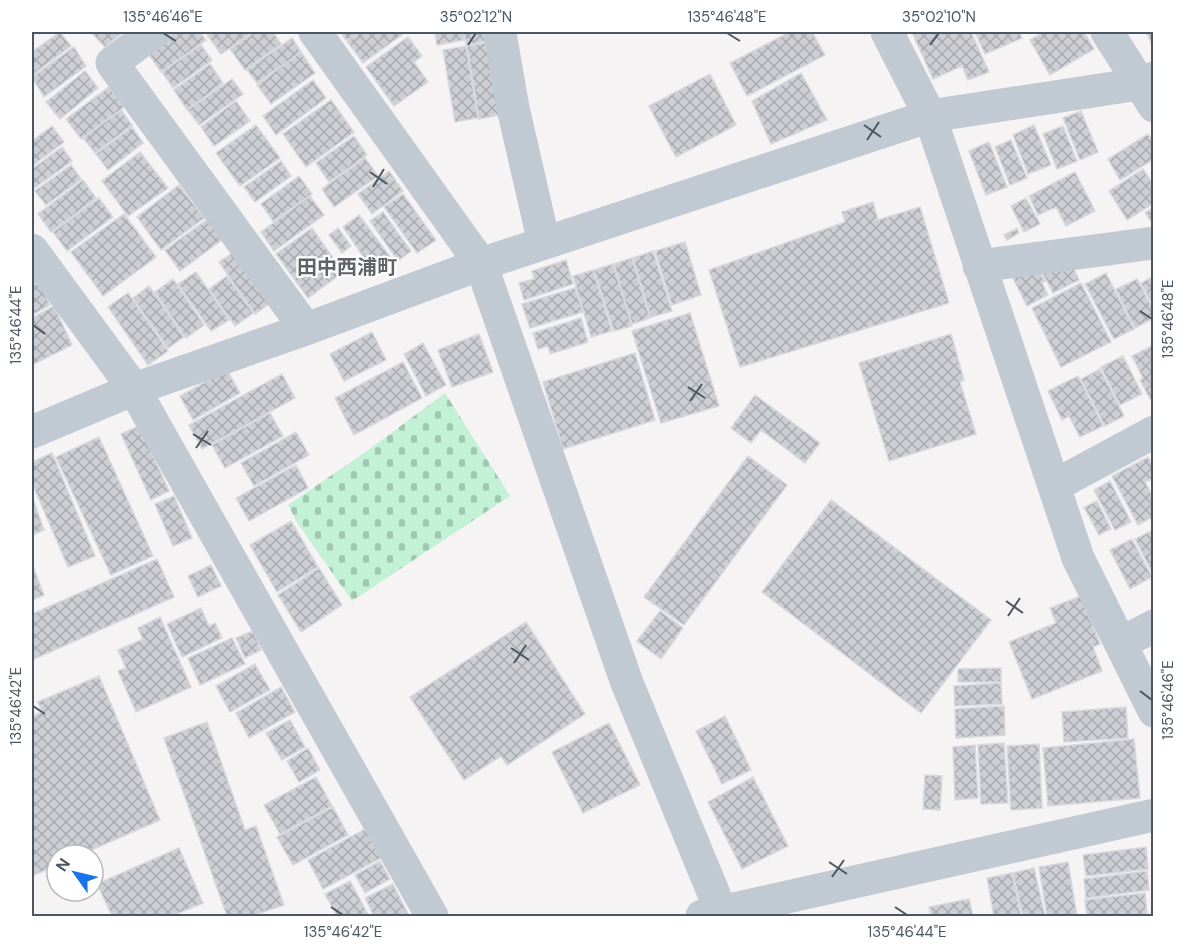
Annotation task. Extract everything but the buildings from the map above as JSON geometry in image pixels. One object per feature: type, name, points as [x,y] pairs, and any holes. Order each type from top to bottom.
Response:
[{"type":"street","points":[[154,32],[112,63],[306,329]]},
{"type":"street","points":[[315,32],[481,264],[627,683],[716,915],[1154,815]]},
{"type":"street","points":[[887,32],[930,116],[1078,558],[1154,711]]},
{"type":"street","points":[[32,432],[134,389],[306,329],[481,264],[930,116],[1149,89],[1107,32]]},
{"type":"street","points":[[501,39],[513,108],[544,243]]},
{"type":"street","points":[[979,266],[1154,243]]},
{"type":"street","points":[[32,250],[134,389],[432,916]]},
{"type":"street","points":[[1054,486],[1154,432]]},
{"type":"street","points":[[1121,643],[1154,626]]},
{"type":"green space","points":[[445,393],[510,496],[352,601],[298,524],[288,505],[367,451]]},
{"type":"district","name":"田中西浦町","points":[[347,267]]}]
